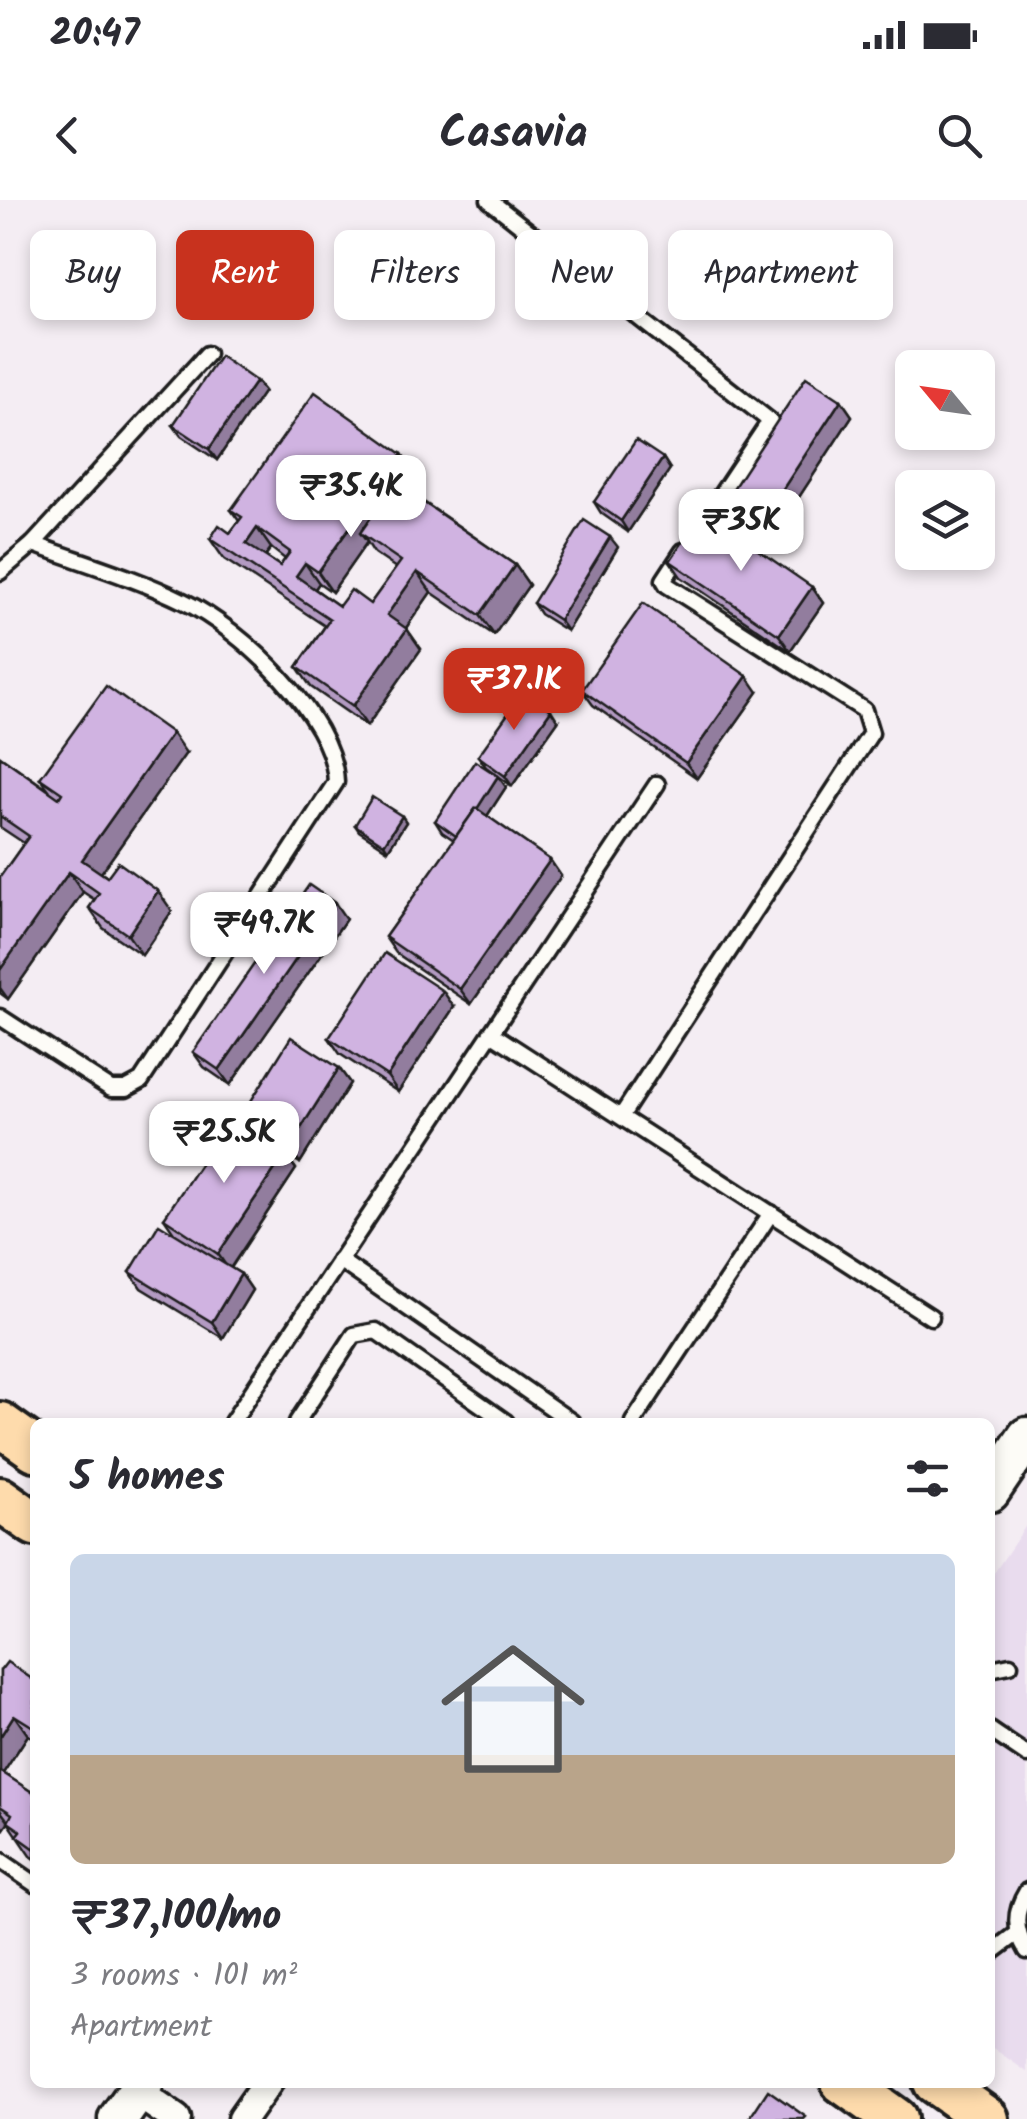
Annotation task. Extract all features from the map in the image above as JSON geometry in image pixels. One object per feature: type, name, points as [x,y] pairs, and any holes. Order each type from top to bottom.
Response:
[{"type":"main road","points":[[0,1424],[30,1445]]},
{"type":"main road","points":[[0,1500],[30,1521]]},
{"type":"main road","points":[[851,2088],[895,2119]]},
{"type":"main road","points":[[943,2088],[986,2119]]},
{"type":"street","points":[[995,1485],[1027,1437]]},
{"type":"street","points":[[242,2119],[264,2088]]},
{"type":"street","points":[[133,2098],[176,2119]]},
{"type":"lane","points":[[489,200],[770,421],[664,580],[672,589],[864,710],[871,721],[870,732],[622,1115]]},
{"type":"lane","points":[[0,572],[33,544],[207,354]]},
{"type":"lane","points":[[0,1017],[111,1089],[126,1089],[141,1081],[336,782],[336,763],[306,708],[239,638],[185,602],[33,544]]},
{"type":"lane","points":[[235,1418],[657,784]]},
{"type":"lane","points":[[491,1033],[931,1317]]},
{"type":"lane","points":[[636,1418],[772,1213]]},
{"type":"lane","points":[[339,1260],[566,1418]]},
{"type":"lane","points":[[299,1418],[354,1334],[364,1330],[376,1331],[500,1418]]},
{"type":"lane","points":[[995,1669],[1010,1665]]},
{"type":"lane","points":[[995,1733],[1027,1755]]},
{"type":"lane","points":[[0,1860],[30,1881]]},
{"type":"lane","points":[[1027,1891],[1016,1917],[1018,1934],[1027,1951]]},
{"type":"lane","points":[[995,1950],[1018,1934]]},
{"type":"shaded area","points":[[1027,1524],[1027,2072],[995,2050],[995,1572]]},
{"type":"building","points":[[220,356],[256,381],[209,449],[173,425]]},
{"type":"building","points":[[806,377],[841,400],[758,527],[723,504]]},
{"type":"building","points":[[315,392],[402,454],[318,572],[305,563],[296,576],[339,606],[351,590],[370,604],[401,561],[360,533],[395,483],[515,565],[480,615],[417,572],[387,615],[407,629],[353,706],[297,667],[330,619],[210,539],[219,525],[230,533],[242,517],[231,510]],"holes":[[[257,528],[290,552],[280,566],[246,544]]]},
{"type":"building","points":[[636,440],[663,458],[621,521],[594,502]]},
{"type":"building","points":[[703,512],[812,587],[779,635],[670,561]]},
{"type":"building","points":[[584,520],[610,537],[559,620],[533,603]]},
{"type":"building","points":[[643,603],[747,676],[686,763],[582,690]]},
{"type":"building","points":[[106,686],[172,733],[82,860],[107,877],[118,862],[158,891],[128,935],[89,908],[99,893],[69,872],[0,970],[0,877],[29,836],[0,816],[0,756],[59,798],[62,793],[40,778]]},
{"type":"building","points":[[524,691],[551,710],[505,776],[478,756]]},
{"type":"building","points":[[475,761],[498,776],[456,836],[435,821]]},
{"type":"building","points":[[372,797],[402,816],[384,844],[355,825]]},
{"type":"building","points":[[476,808],[550,860],[460,989],[385,937]]},
{"type":"building","points":[[309,885],[335,903],[219,1070],[193,1052]]},
{"type":"building","points":[[385,953],[443,991],[387,1076],[329,1038]]},
{"type":"building","points":[[291,1037],[339,1068],[289,1147],[241,1117]]},
{"type":"building","points":[[231,1118],[285,1154],[218,1254],[164,1218]]},
{"type":"building","points":[[159,1224],[241,1274],[212,1322],[130,1272]]},
{"type":"building","points":[[7,1662],[30,1678],[30,1725],[14,1715],[0,1737],[0,1671]]},
{"type":"building","points":[[0,1771],[30,1791],[30,1845],[17,1836],[21,1831],[8,1822],[12,1814],[0,1806]]},
{"type":"building","points":[[768,2090],[806,2117],[749,2119]]}]
